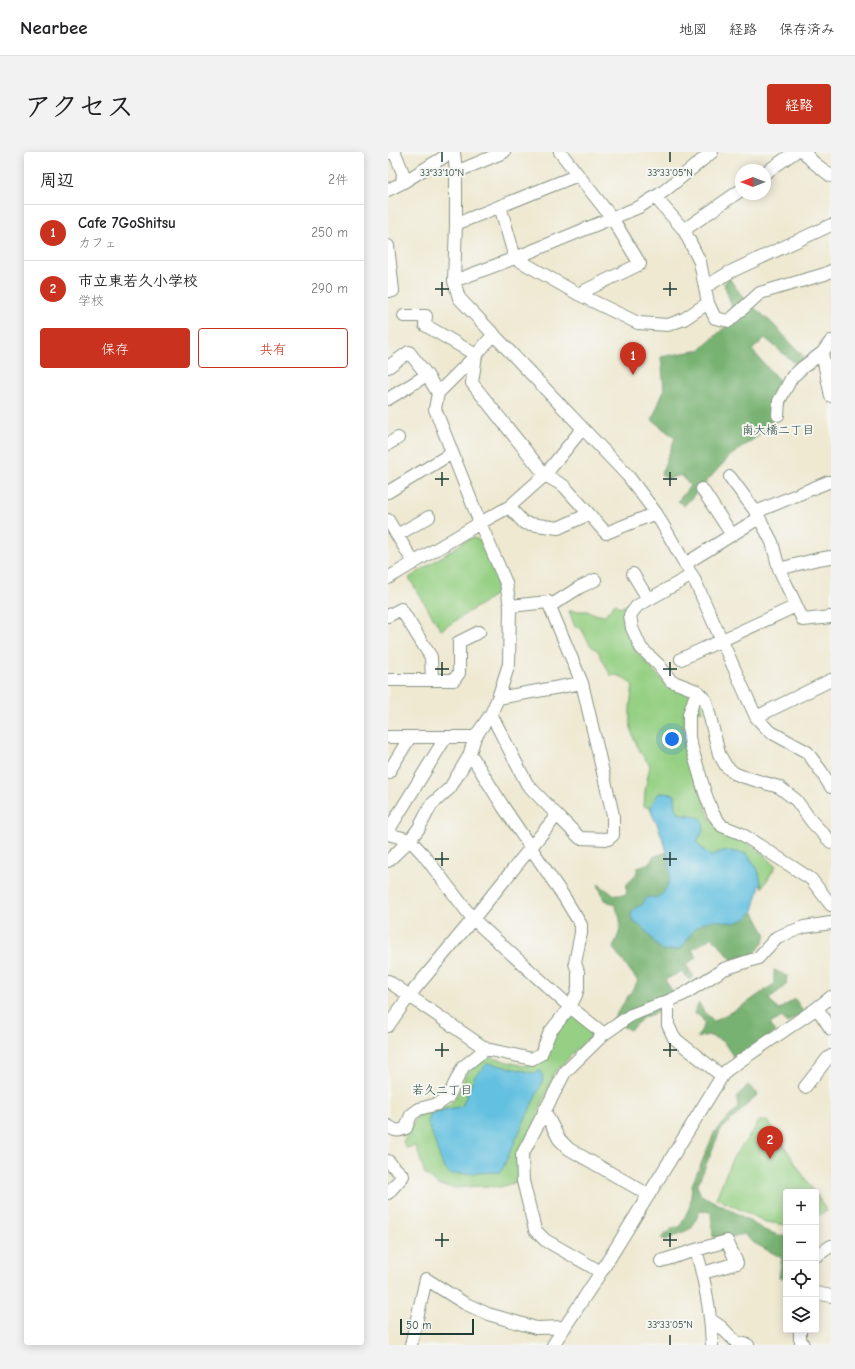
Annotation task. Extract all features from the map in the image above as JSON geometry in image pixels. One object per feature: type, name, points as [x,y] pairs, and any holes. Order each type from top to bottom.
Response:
[{"type":"street","points":[[388,190],[453,152],[456,172],[454,281],[458,298],[628,476],[656,513],[692,575],[756,717],[769,731],[807,752],[826,768],[831,787]]},
{"type":"street","points":[[456,172],[504,152]]},
{"type":"street","points":[[560,152],[612,218],[640,264],[578,294]]},
{"type":"street","points":[[454,281],[515,258],[639,207],[655,197],[712,152]]},
{"type":"street","points":[[771,169],[796,152]]},
{"type":"street","points":[[804,152],[813,162],[831,176]]},
{"type":"street","points":[[388,153],[395,153],[403,173],[402,183]]},
{"type":"street","points":[[456,224],[578,174]]},
{"type":"street","points":[[684,230],[735,194]]},
{"type":"street","points":[[655,197],[684,230],[700,262],[708,303],[715,318],[729,321],[760,292],[831,271]]},
{"type":"street","points":[[500,206],[515,258],[578,294],[638,323],[668,325],[684,319],[708,303]]},
{"type":"street","points":[[705,287],[730,272],[831,225]]},
{"type":"street","points":[[388,246],[393,291],[388,291]]},
{"type":"street","points":[[404,316],[426,316],[425,325],[476,355]]},
{"type":"street","points":[[388,861],[410,840],[419,828],[431,805],[450,788],[469,756],[475,737],[491,714],[509,664],[510,606],[506,583],[480,523],[435,409],[438,393],[476,355],[494,334]]},
{"type":"street","points":[[778,415],[779,402],[792,377],[822,353],[831,341]]},
{"type":"street","points":[[388,367],[409,352],[427,375],[438,393]]},
{"type":"street","points":[[822,353],[831,396]]},
{"type":"street","points":[[476,355],[472,383],[545,475],[564,486],[606,533],[656,513]]},
{"type":"street","points":[[388,399],[427,375]]},
{"type":"street","points":[[388,578],[509,507],[545,475],[582,429]]},
{"type":"street","points":[[388,492],[452,453]]},
{"type":"street","points":[[730,477],[758,515],[772,542],[779,569],[803,620],[831,618]]},
{"type":"street","points":[[685,564],[732,535],[758,515],[831,482]]},
{"type":"street","points":[[702,489],[732,535]]},
{"type":"street","points":[[509,507],[524,523],[558,528],[589,514]]},
{"type":"street","points":[[397,535],[429,517]]},
{"type":"street","points":[[388,520],[414,563]]},
{"type":"street","points":[[779,569],[831,557]]},
{"type":"street","points":[[633,574],[648,600]]},
{"type":"street","points":[[692,575],[637,606],[630,615],[632,628],[641,648],[658,664],[671,681],[698,691],[706,701],[719,754],[726,766],[741,776],[779,786],[796,800],[812,822],[831,842]]},
{"type":"street","points":[[550,606],[580,587],[595,580]]},
{"type":"street","points":[[491,714],[527,784],[580,838],[608,839],[613,835],[613,815],[582,683],[550,606],[548,602],[510,606]]},
{"type":"street","points":[[681,658],[796,606]]},
{"type":"street","points":[[388,616],[401,609],[431,657],[432,680]]},
{"type":"street","points":[[388,680],[454,680],[458,672],[459,642],[479,632]]},
{"type":"street","points":[[756,717],[831,680]]},
{"type":"street","points":[[498,698],[582,683]]},
{"type":"street","points":[[698,691],[689,714],[689,738],[705,793],[713,814],[722,826],[740,833],[811,879],[831,905]]},
{"type":"street","points":[[388,737],[475,737]]},
{"type":"street","points":[[388,773],[410,737]]},
{"type":"street","points":[[446,737],[388,832],[410,840],[423,854],[473,919],[570,1007],[604,1034]]},
{"type":"street","points":[[388,982],[486,1048],[532,1059],[540,1054],[550,1032],[570,1007],[576,995],[578,988],[578,972],[575,963],[581,933],[581,925],[473,758],[469,756]]},
{"type":"street","points":[[388,1026],[409,996],[557,815]]},
{"type":"street","points":[[601,1272],[545,1240],[535,1230],[522,1181],[522,1155],[565,1072],[604,1034],[631,1015],[684,994],[724,970],[758,958],[777,937],[804,927],[831,923]]},
{"type":"street","points":[[554,1345],[722,1076],[727,1070],[831,997]]},
{"type":"street","points":[[668,1001],[668,1025],[674,1038],[722,1076]]},
{"type":"street","points":[[817,1008],[831,1029]]},
{"type":"street","points":[[388,1126],[394,1130],[400,1131],[406,1128],[411,1115],[419,1108],[438,1104],[448,1097],[463,1067],[486,1048]]},
{"type":"street","points":[[805,1087],[831,1056]]},
{"type":"street","points":[[544,1110],[559,1139],[569,1149],[648,1195]]},
{"type":"street","points":[[388,1161],[403,1176],[388,1193]]},
{"type":"street","points":[[661,1261],[727,1241],[737,1263],[703,1273]]},
{"type":"street","points":[[819,1254],[831,1246]]},
{"type":"street","points":[[696,1250],[703,1273],[711,1320],[712,1345]]},
{"type":"street","points":[[411,1345],[426,1279],[464,1303],[488,1314],[536,1328],[565,1327]]},
{"type":"street","points":[[819,1294],[831,1296]]},
{"type":"street","points":[[711,1320],[721,1327],[736,1342],[748,1345]]},
{"type":"street","points":[[800,1333],[800,1339],[803,1345]]},
{"type":"green space","points":[[729,278],[744,299],[771,322],[805,358],[797,365],[765,338],[752,350],[782,384],[782,400],[773,425],[730,456],[684,506],[678,501],[690,486],[681,475],[668,479],[661,474],[675,438],[652,420],[664,390],[661,357],[700,350],[726,326],[732,307],[724,284]]},
{"type":"green space","points":[[470,538],[476,538],[482,543],[494,570],[501,591],[441,630],[409,578]]},
{"type":"green space","points":[[615,603],[620,608],[628,604],[631,606],[627,613],[625,627],[636,651],[667,686],[691,693],[701,703],[703,711],[684,711],[684,750],[711,822],[745,841],[776,866],[762,888],[758,870],[747,854],[723,851],[711,856],[700,847],[697,842],[704,829],[693,815],[682,814],[679,812],[676,807],[674,794],[659,793],[654,800],[651,809],[644,806],[650,765],[637,746],[631,728],[630,709],[633,686],[626,679],[620,676],[611,676],[598,651],[590,645],[581,628],[575,627],[569,611],[587,611],[598,615],[605,615]]},
{"type":"green space","points":[[667,852],[753,911],[766,935],[761,946],[754,953],[745,958],[733,961],[712,937],[692,950],[697,957],[686,965],[694,977],[689,980],[682,971],[665,980],[675,995],[662,1011],[644,1017],[630,1030],[612,1021],[638,981],[613,948],[620,926],[619,916],[614,904],[604,900],[598,884],[614,895],[626,895],[627,884],[636,875],[638,867],[650,863],[653,857]]},
{"type":"green space","points":[[774,970],[787,976],[786,985],[769,999],[778,1010],[795,999],[804,1012],[787,1023],[782,1017],[770,1024],[776,1032],[740,1056],[733,1056],[723,1041],[708,1035],[697,1038],[705,1023],[700,1016],[694,1013],[699,1003],[704,1012],[714,1021],[744,1005],[774,984]]},
{"type":"green space","points":[[571,1012],[598,1032],[594,1038],[586,1040],[554,1073],[538,1114],[519,1181],[501,1187],[477,1186],[454,1188],[438,1185],[425,1174],[416,1146],[406,1148],[403,1142],[418,1115],[447,1106],[454,1100],[460,1090],[466,1074],[486,1056],[523,1066],[536,1063]]},
{"type":"green space","points":[[748,1085],[758,1094],[720,1131],[697,1186],[701,1195],[738,1214],[764,1230],[778,1235],[783,1235],[783,1278],[779,1278],[782,1258],[754,1243],[744,1234],[727,1238],[713,1237],[711,1212],[700,1211],[692,1228],[666,1240],[661,1238],[672,1228],[680,1227],[690,1206],[692,1185],[715,1131],[738,1108],[737,1097]]},
{"type":"green space","points":[[759,1121],[768,1121],[812,1189],[783,1189],[783,1225],[766,1222],[716,1198],[732,1159]]},
{"type":"green space","points":[[819,1199],[827,1211],[819,1215]]},
{"type":"water","points":[[659,793],[674,794],[675,808],[680,814],[701,818],[703,821],[702,833],[697,842],[700,847],[711,856],[723,851],[747,854],[758,870],[761,882],[753,911],[747,918],[735,923],[714,920],[702,923],[695,928],[681,949],[662,951],[644,929],[634,922],[631,916],[635,909],[642,905],[646,898],[657,898],[665,891],[669,882],[670,873],[667,853],[651,811],[651,807]]},
{"type":"water","points":[[488,1063],[533,1073],[541,1071],[543,1080],[501,1172],[450,1174],[443,1166],[428,1122],[431,1113],[462,1106],[475,1076]]},
{"type":"place","name":"Cafe 7GoShitsu","points":[[633,375]]},
{"type":"place","name":"市立東若久小学校","points":[[770,1159]]},
{"type":"district","name":"南大橋二丁目","points":[[778,430]]},
{"type":"district","name":"若久二丁目","points":[[442,1090]]}]
